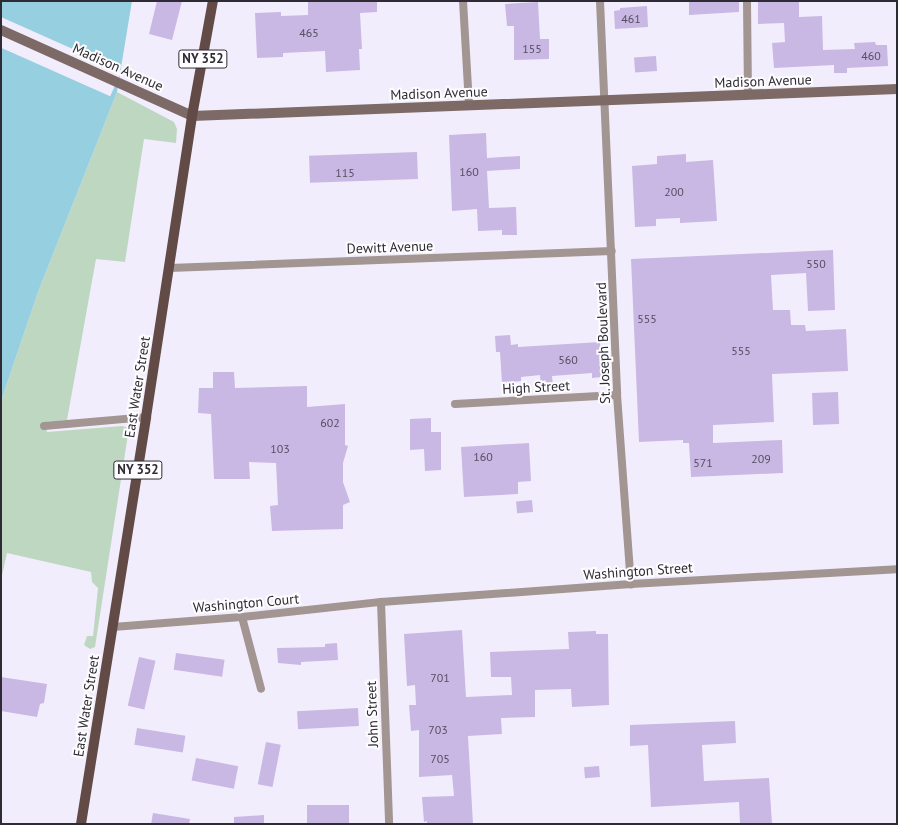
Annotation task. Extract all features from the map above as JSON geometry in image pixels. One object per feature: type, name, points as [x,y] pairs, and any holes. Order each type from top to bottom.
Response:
[{"type":"main road","name":"East Water Street","points":[[81,824],[170,268],[192,116],[213,1]]},
{"type":"main road","name":"Madison Avenue","points":[[1,30],[192,116],[897,89]]},
{"type":"street","points":[[463,1],[468,106]]},
{"type":"street","name":"St. Joseph Boulevard","points":[[600,1],[612,251],[617,395],[631,584]]},
{"type":"street","points":[[747,1],[748,95]]},
{"type":"street","name":"Dewitt Avenue","points":[[170,268],[612,251]]},
{"type":"street","name":"High Street","points":[[455,404],[617,395]]},
{"type":"street","points":[[44,426],[146,417]]},
{"type":"street","name":"Washington Street","points":[[381,602],[631,584],[897,569]]},
{"type":"street","name":"Washington Court","points":[[113,627],[242,617],[381,602]]},
{"type":"street","name":"John Street","points":[[381,602],[389,824]]},
{"type":"street","points":[[242,617],[261,690]]},
{"type":"green space","points":[[117,92],[174,122],[177,129],[176,143],[144,139],[125,262],[96,259],[67,420],[45,422],[47,432],[122,426],[129,428],[95,647],[90,649],[84,645],[87,636],[93,636],[98,588],[92,582],[91,572],[7,553],[1,580],[1,401],[38,292]]},
{"type":"water","points":[[1,1],[132,1],[117,92],[38,292],[1,401]]},
{"type":"pier","points":[[1,17],[122,71],[110,96],[1,48]]},
{"type":"building","points":[[157,1],[182,1],[172,40],[149,34]]},
{"type":"building","points":[[308,1],[377,1],[377,12],[360,13],[362,49],[359,49],[360,70],[326,72],[325,51],[283,53],[283,57],[257,58],[255,13],[281,12],[281,16],[308,15]]},
{"type":"building","points":[[689,1],[739,1],[739,12],[689,15]]},
{"type":"building","points":[[799,1],[799,17],[822,16],[823,50],[855,49],[854,43],[875,42],[876,45],[887,45],[888,66],[847,68],[847,73],[834,73],[834,65],[774,68],[772,43],[785,42],[784,23],[758,24],[758,2]]},
{"type":"building","points":[[538,2],[540,39],[549,39],[549,59],[514,60],[514,26],[507,26],[505,4]]},
{"type":"building","points":[[647,6],[648,27],[615,29],[614,11],[620,10],[620,8]]},
{"type":"building","points":[[656,56],[657,71],[635,72],[634,58]]},
{"type":"building","points":[[486,133],[487,158],[520,156],[520,169],[487,171],[489,208],[516,207],[517,235],[502,235],[502,230],[478,231],[477,209],[452,211],[449,135]]},
{"type":"building","points":[[417,152],[418,179],[310,183],[309,156]]},
{"type":"building","points":[[686,154],[686,162],[713,160],[717,221],[680,223],[680,218],[656,219],[656,226],[635,227],[632,166],[657,164],[657,156]]},
{"type":"building","points":[[833,250],[835,310],[808,311],[806,273],[771,275],[773,310],[790,310],[791,325],[805,325],[806,331],[846,329],[848,371],[772,374],[774,422],[713,425],[713,443],[782,440],[783,473],[691,477],[689,443],[683,443],[683,440],[639,442],[631,259]]},
{"type":"building","points":[[510,335],[511,345],[518,344],[518,347],[600,342],[602,377],[592,378],[592,373],[552,376],[553,386],[541,387],[540,375],[521,377],[521,381],[502,383],[500,352],[496,352],[495,336]]},
{"type":"building","points":[[213,372],[234,372],[235,388],[307,386],[307,407],[345,404],[345,445],[348,446],[343,463],[343,482],[350,502],[343,505],[343,529],[272,531],[270,506],[278,505],[276,463],[249,462],[250,479],[214,479],[211,414],[198,413],[199,388],[213,388]]},
{"type":"building","points":[[838,392],[839,424],[813,425],[812,393]]},
{"type":"building","points":[[431,418],[431,432],[441,432],[441,470],[425,471],[424,449],[410,450],[410,419]]},
{"type":"building","points":[[529,443],[531,481],[518,482],[518,494],[464,497],[461,447]]},
{"type":"building","points":[[532,500],[533,512],[517,513],[516,501]]},
{"type":"building","points":[[462,630],[466,697],[512,695],[511,677],[491,677],[490,652],[569,649],[568,632],[596,631],[596,634],[608,634],[609,705],[572,707],[571,689],[535,690],[535,717],[501,718],[502,734],[468,736],[473,824],[427,824],[427,821],[424,822],[422,797],[454,796],[452,775],[419,777],[419,730],[411,731],[409,705],[416,705],[415,685],[407,686],[404,634]]},
{"type":"building","points":[[337,643],[338,660],[301,662],[301,665],[278,663],[277,648],[325,647],[325,644]]},
{"type":"building","points":[[176,653],[225,660],[222,677],[174,670]]},
{"type":"building","points":[[139,657],[156,661],[144,710],[128,706]]},
{"type":"building","points":[[1,677],[47,684],[44,703],[40,704],[37,717],[1,711]]},
{"type":"building","points":[[358,708],[359,726],[298,729],[297,711]]},
{"type":"building","points":[[735,721],[736,743],[702,745],[704,781],[769,778],[772,824],[740,824],[739,802],[651,807],[648,745],[630,746],[630,725]]},
{"type":"building","points":[[137,728],[185,736],[183,752],[134,745]]},
{"type":"building","points":[[266,742],[281,745],[273,787],[258,784]]},
{"type":"building","points":[[196,758],[238,766],[234,789],[192,781]]},
{"type":"building","points":[[599,766],[600,777],[585,778],[584,767]]},
{"type":"building","points":[[307,805],[349,805],[349,823],[307,823]]},
{"type":"building","points":[[153,813],[190,819],[189,824],[151,824]]},
{"type":"building","points":[[264,815],[264,824],[234,824],[234,817]]}]
